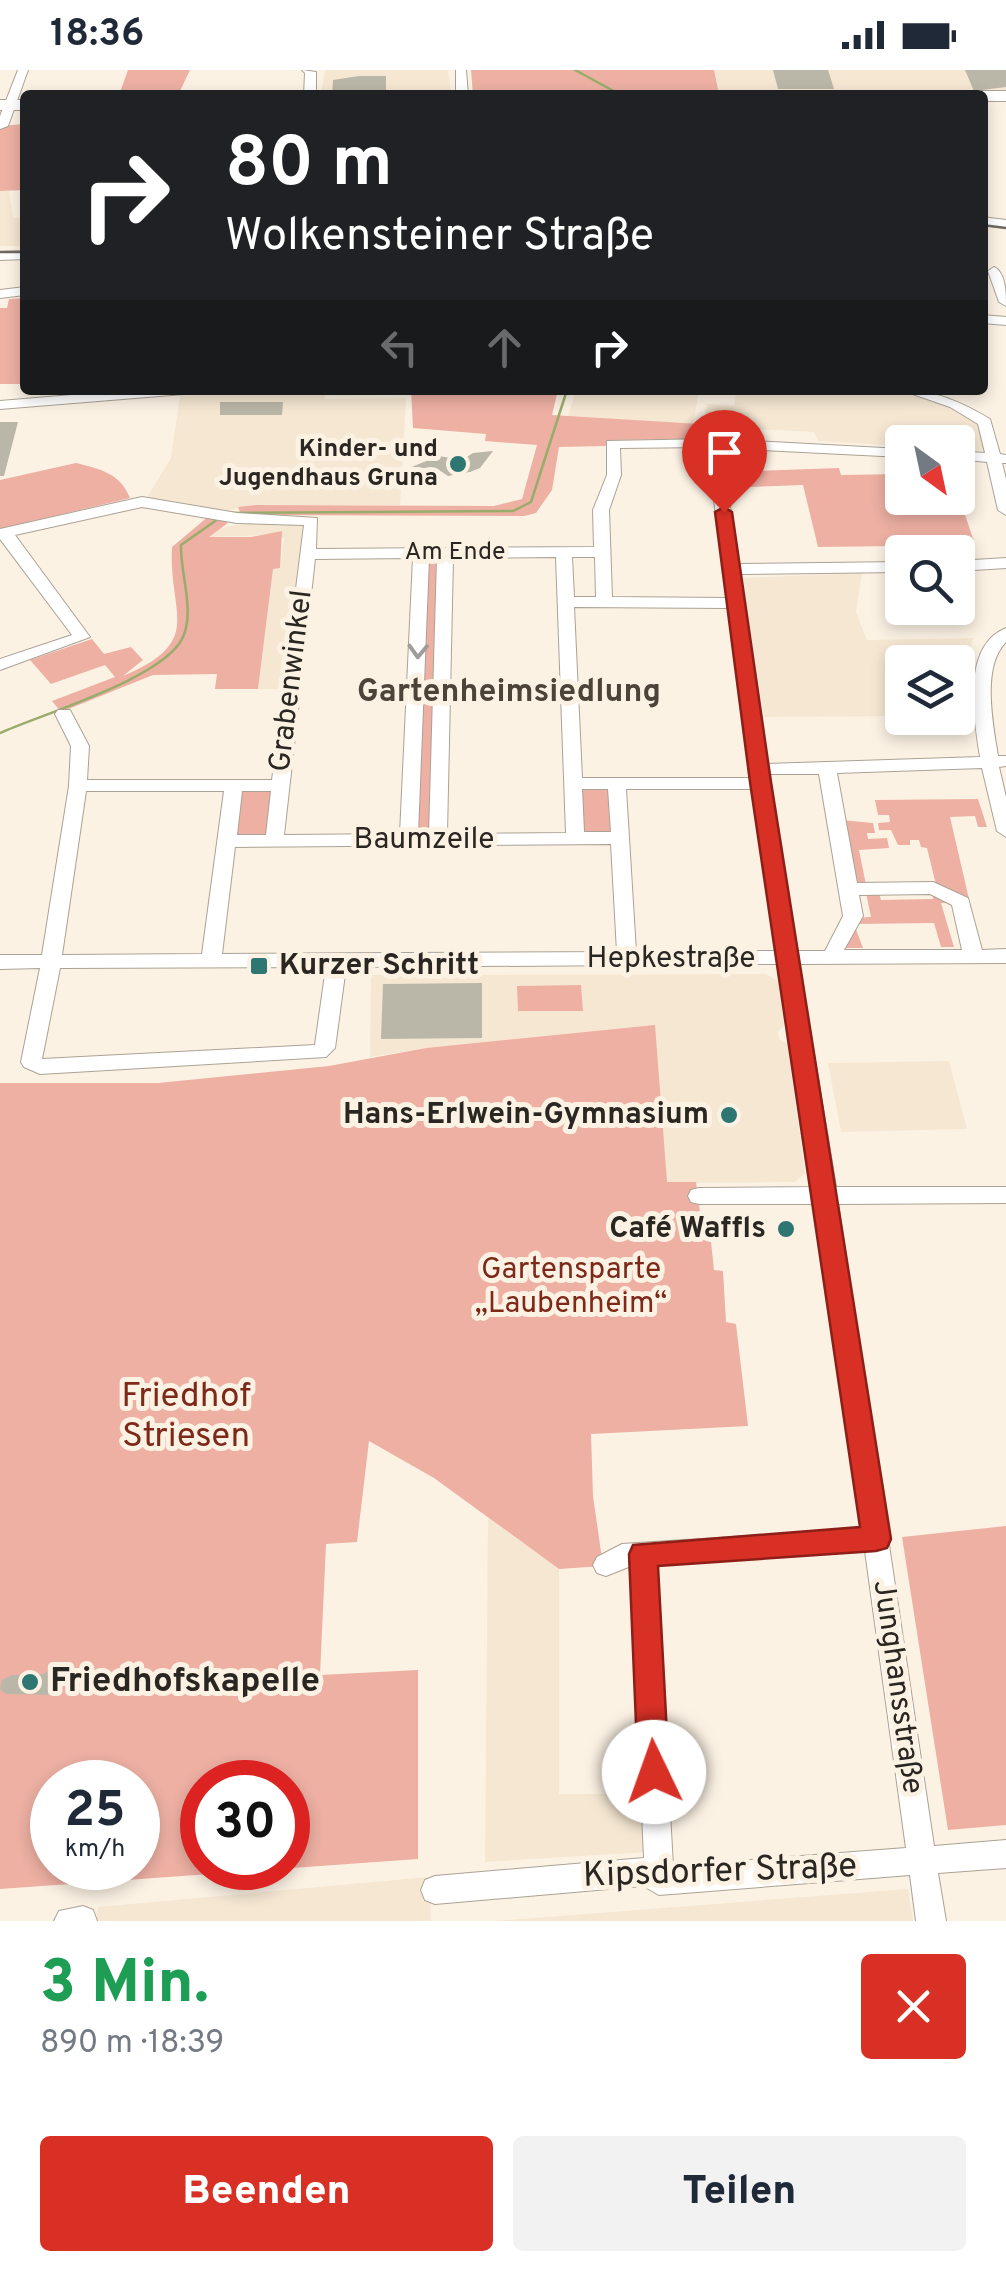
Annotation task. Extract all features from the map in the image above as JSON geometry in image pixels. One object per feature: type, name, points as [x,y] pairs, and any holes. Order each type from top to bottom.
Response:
[{"type":"street","points":[[2,126],[23,70]]},
{"type":"street","points":[[994,272],[1006,300]]},
{"type":"street","points":[[0,405],[56,395]]},
{"type":"street","points":[[924,395],[981,417],[989,427],[1001,459],[1006,510]]},
{"type":"street","points":[[604,602],[601,510],[614,475],[612,444],[885,451]]},
{"type":"street","name":"Junghansstraße","points":[[714,444],[931,1921]]},
{"type":"street","points":[[975,457],[1001,459]]},
{"type":"street","name":"Grabenwinkel","points":[[2,533],[135,502],[237,518],[312,521],[274,841]]},
{"type":"street","points":[[0,665],[82,637],[2,533]]},
{"type":"street","points":[[564,552],[574,839]]},
{"type":"street","name":"Am Ende","points":[[307,554],[602,552]]},
{"type":"street","points":[[409,840],[421,553]]},
{"type":"street","points":[[438,840],[445,553]]},
{"type":"street","points":[[975,565],[1006,563]]},
{"type":"street","points":[[731,569],[885,567]]},
{"type":"street","points":[[567,602],[736,603]]},
{"type":"street","points":[[1006,634],[988,650],[985,668],[1006,831]]},
{"type":"street","points":[[64,714],[80,746],[78,786],[52,962],[31,1062],[40,1067],[319,1052],[326,1048],[337,961]]},
{"type":"street","points":[[574,784],[997,762]]},
{"type":"street","points":[[827,768],[853,916],[834,948],[836,958]]},
{"type":"street","points":[[617,783],[627,960]]},
{"type":"street","points":[[211,962],[234,785]]},
{"type":"street","points":[[78,786],[280,785]]},
{"type":"street","name":"Baumzeile","points":[[227,841],[620,838]]},
{"type":"street","points":[[849,889],[933,888],[962,902],[974,957]]},
{"type":"street","name":"Hepkestraße","points":[[0,962],[1006,956]]},
{"type":"street","points":[[699,1196],[1006,1195]]},
{"type":"street","points":[[606,1565],[622,1555],[876,1539]]},
{"type":"street","points":[[643,1554],[659,1880]]},
{"type":"street","name":"Kipsdorfer Straße","points":[[435,1890],[648,1872],[659,1880],[1006,1854]]},
{"type":"street","points":[[69,1921],[83,1920]]},
{"type":"shaded area","points":[[325,70],[448,70],[450,90],[322,90]]},
{"type":"shaded area","points":[[714,70],[1006,70],[1006,92],[718,90]]},
{"type":"shaded area","points":[[0,191],[9,191],[13,218],[20,218],[20,246],[0,246]]},
{"type":"shaded area","points":[[574,395],[698,395],[693,424],[568,416]]},
{"type":"shaded area","points":[[736,395],[911,395],[977,420],[987,448],[975,450],[975,425],[885,425],[885,445],[818,441],[814,432],[715,427],[704,418],[707,404],[734,406]]},
{"type":"shaded area","points":[[180,396],[406,398],[400,505],[256,505],[219,512],[175,501],[146,499],[171,458]]},
{"type":"shaded area","points":[[277,521],[306,523],[284,689],[258,689],[273,569],[280,568],[284,538],[206,537],[227,526]]},
{"type":"shaded area","points":[[862,573],[856,612],[867,640],[973,638],[971,645],[885,645],[885,716],[764,717],[742,578]]},
{"type":"shaded area","name":"Hans-Erlwein-Gymnasium","points":[[766,974],[778,981],[784,1026],[778,1032],[779,1039],[787,1043],[805,1173],[795,1182],[668,1183],[503,1042],[370,1057],[371,975]]},
{"type":"shaded area","points":[[949,1061],[967,1129],[841,1132],[828,1063]]},
{"type":"shaded area","points":[[488,1518],[559,1569],[559,1794],[645,1794],[648,1852],[485,1862]]},
{"type":"shaded area","points":[[429,1877],[431,1921],[96,1921],[98,1907]]},
{"type":"shaded area","points":[[908,1889],[913,1921],[495,1921]]},
{"type":"green space","points":[[128,70],[190,70],[180,90],[121,90]]},
{"type":"green space","points":[[471,70],[714,70],[718,90],[473,90]]},
{"type":"green space","points":[[20,124],[20,190],[0,191],[0,126]]},
{"type":"green space","points":[[20,298],[20,384],[0,384],[0,308],[7,308],[9,299]]},
{"type":"green space","points":[[411,395],[557,395],[552,415],[700,424],[701,439],[611,440],[605,446],[559,447],[552,490],[536,513],[524,516],[240,512],[238,507],[256,505],[494,506],[522,499],[537,445],[485,441],[486,434],[413,428]]},
{"type":"green space","points":[[76,463],[115,478],[130,498],[0,529],[0,480]]},
{"type":"green space","points":[[839,468],[841,475],[885,474],[885,515],[965,515],[972,535],[885,535],[885,546],[818,547],[803,485],[749,487],[747,482],[735,482],[731,486],[729,472]]},
{"type":"green space","points":[[210,515],[228,523],[209,537],[251,537],[282,531],[280,568],[273,569],[258,689],[215,689],[217,674],[153,675],[61,712],[52,701],[115,677],[105,665],[51,684],[30,660],[92,639],[104,654],[131,647],[143,660],[123,676],[149,663],[165,650],[177,624],[172,547]]},
{"type":"green space","points":[[428,558],[439,558],[431,834],[417,834]]},
{"type":"green space","points":[[272,789],[269,834],[235,834],[240,791]]},
{"type":"green space","points":[[581,789],[611,789],[614,831],[583,832]]},
{"type":"green space","points":[[978,799],[987,827],[978,827],[975,816],[950,817],[969,899],[936,885],[927,848],[921,847],[919,840],[898,845],[891,830],[879,830],[878,823],[890,822],[889,815],[878,815],[875,800]]},
{"type":"green space","points":[[841,820],[873,823],[875,833],[867,833],[868,839],[887,838],[889,848],[859,850],[866,885],[857,886]]},
{"type":"green space","points":[[866,893],[879,893],[881,900],[933,899],[933,893],[953,902],[941,903],[954,947],[941,947],[934,923],[854,924],[863,948],[837,948],[856,918],[871,917]]},
{"type":"green space","points":[[581,985],[583,1011],[518,1011],[517,986]]},
{"type":"green space","points":[[655,1025],[667,1182],[696,1182],[700,1212],[708,1213],[714,1270],[723,1271],[726,1322],[736,1324],[748,1426],[591,1434],[593,1496],[603,1566],[559,1569],[434,1478],[369,1441],[357,1542],[326,1544],[320,1675],[418,1670],[418,1859],[310,1867],[310,1760],[180,1760],[180,1876],[160,1878],[160,1760],[30,1760],[30,1887],[0,1889],[0,1083],[158,1083],[329,1066],[426,1048]]},
{"type":"green space","points":[[1006,1526],[1006,1825],[948,1830],[902,1537]]},
{"type":"building","points":[[773,70],[828,70],[834,89],[778,89]]},
{"type":"building","points":[[965,70],[1006,70],[1006,87],[974,90]]},
{"type":"building","points":[[386,76],[386,90],[332,90],[333,80]]},
{"type":"building","points":[[220,402],[283,402],[282,415],[220,415]]},
{"type":"building","points":[[0,422],[18,422],[4,476],[0,476]]},
{"type":"building","name":"Kinder- und Jugendhaus Gruna","points":[[493,451],[480,468],[470,472],[448,476],[436,468],[409,468],[439,456],[462,460],[473,453]]},
{"type":"building","points":[[482,983],[482,1038],[381,1039],[383,984]]},
{"type":"building","name":"Friedhofskapelle","points":[[52,1669],[60,1673],[56,1695],[6,1694],[0,1689],[2,1680],[12,1675],[43,1674]]},
{"type":"waterway","points":[[575,70],[612,90]]},
{"type":"waterway","points":[[231,513],[513,511],[531,502],[565,395]]},
{"type":"waterway","points":[[0,733],[128,680],[172,652],[183,637],[188,615],[181,545],[218,519]]},
{"type":"tram line","points":[[988,226],[1006,228]]},
{"type":"tram line","points":[[0,252],[20,252]]},
{"type":"place","name":"Kinder- und Jugendhaus Gruna","points":[[458,464]]},
{"type":"place","name":"Kurzer Schritt","points":[[259,966]]},
{"type":"place","name":"Hans-Erlwein-Gymnasium","points":[[729,1115]]},
{"type":"place","name":"Café Waffls","points":[[786,1229]]},
{"type":"place","name":"Friedhofskapelle","points":[[30,1682]]},
{"type":"district","name":"Gartenheimsiedlung","points":[[509,693]]},
{"type":"route","points":[[654,1772],[643,1554],[876,1539],[760,782],[724,512]]},
{"type":"park label","name":"Gartensparte „Laubenheim“","points":[[571,1287]]},
{"type":"park label","name":"Friedhof Striesen","points":[[186,1417]]}]
